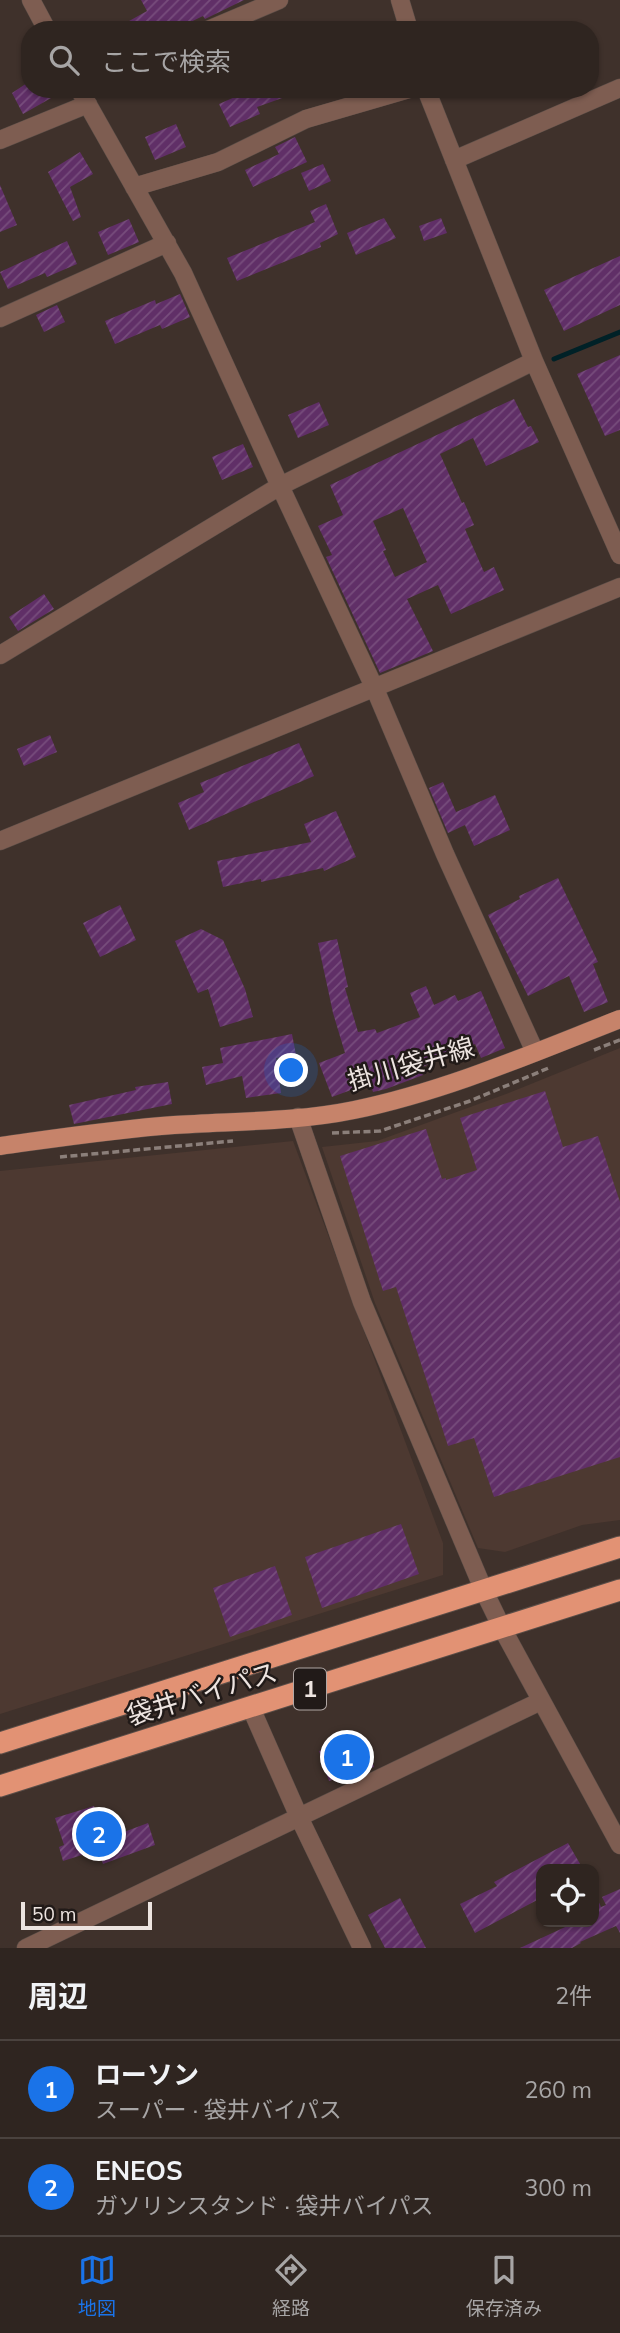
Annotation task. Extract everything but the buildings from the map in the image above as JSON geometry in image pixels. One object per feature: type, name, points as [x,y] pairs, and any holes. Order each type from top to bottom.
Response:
[{"type":"highway","name":"袋井バイパス","points":[[0,1743],[620,1547]]},
{"type":"highway","name":"袋井バイパス","points":[[0,1786],[620,1590]]},
{"type":"main road","name":"掛川袋井線","points":[[0,1146],[120,1129],[351,1111],[398,1099],[535,1052],[620,1019]]},
{"type":"street","points":[[31,0],[42,21]]},
{"type":"street","points":[[229,21],[279,0]]},
{"type":"street","points":[[400,0],[406,21]]},
{"type":"street","points":[[599,97],[620,88]]},
{"type":"street","points":[[0,140],[81,98]]},
{"type":"street","points":[[84,98],[183,273],[374,689],[535,1052]]},
{"type":"street","points":[[134,187],[218,162],[306,119],[378,98]]},
{"type":"street","points":[[430,98],[534,361],[620,555]]},
{"type":"street","points":[[454,160],[597,98]]},
{"type":"street","points":[[0,318],[167,243]]},
{"type":"street","points":[[0,655],[279,486],[534,361]]},
{"type":"street","points":[[0,841],[620,587]]},
{"type":"street","points":[[298,1117],[362,1302],[484,1591],[620,1846]]},
{"type":"street","points":[[26,1948],[541,1701]]},
{"type":"street","points":[[251,1707],[299,1817],[362,1948]]},
{"type":"path","points":[[53,1158],[236,1141]]},
{"type":"shaded area","points":[[620,1048],[620,1520],[582,1525],[505,1552],[478,1548],[375,1303],[322,1147],[377,1141],[506,1094]]},
{"type":"shaded area","points":[[293,1141],[443,1543],[443,1575],[0,1714],[0,1171]]},
{"type":"waterway","points":[[554,359],[620,332]]},
{"type":"place","name":"ローソン","points":[[347,1757]]},
{"type":"place","name":"ENEOS","points":[[99,1834]]}]
